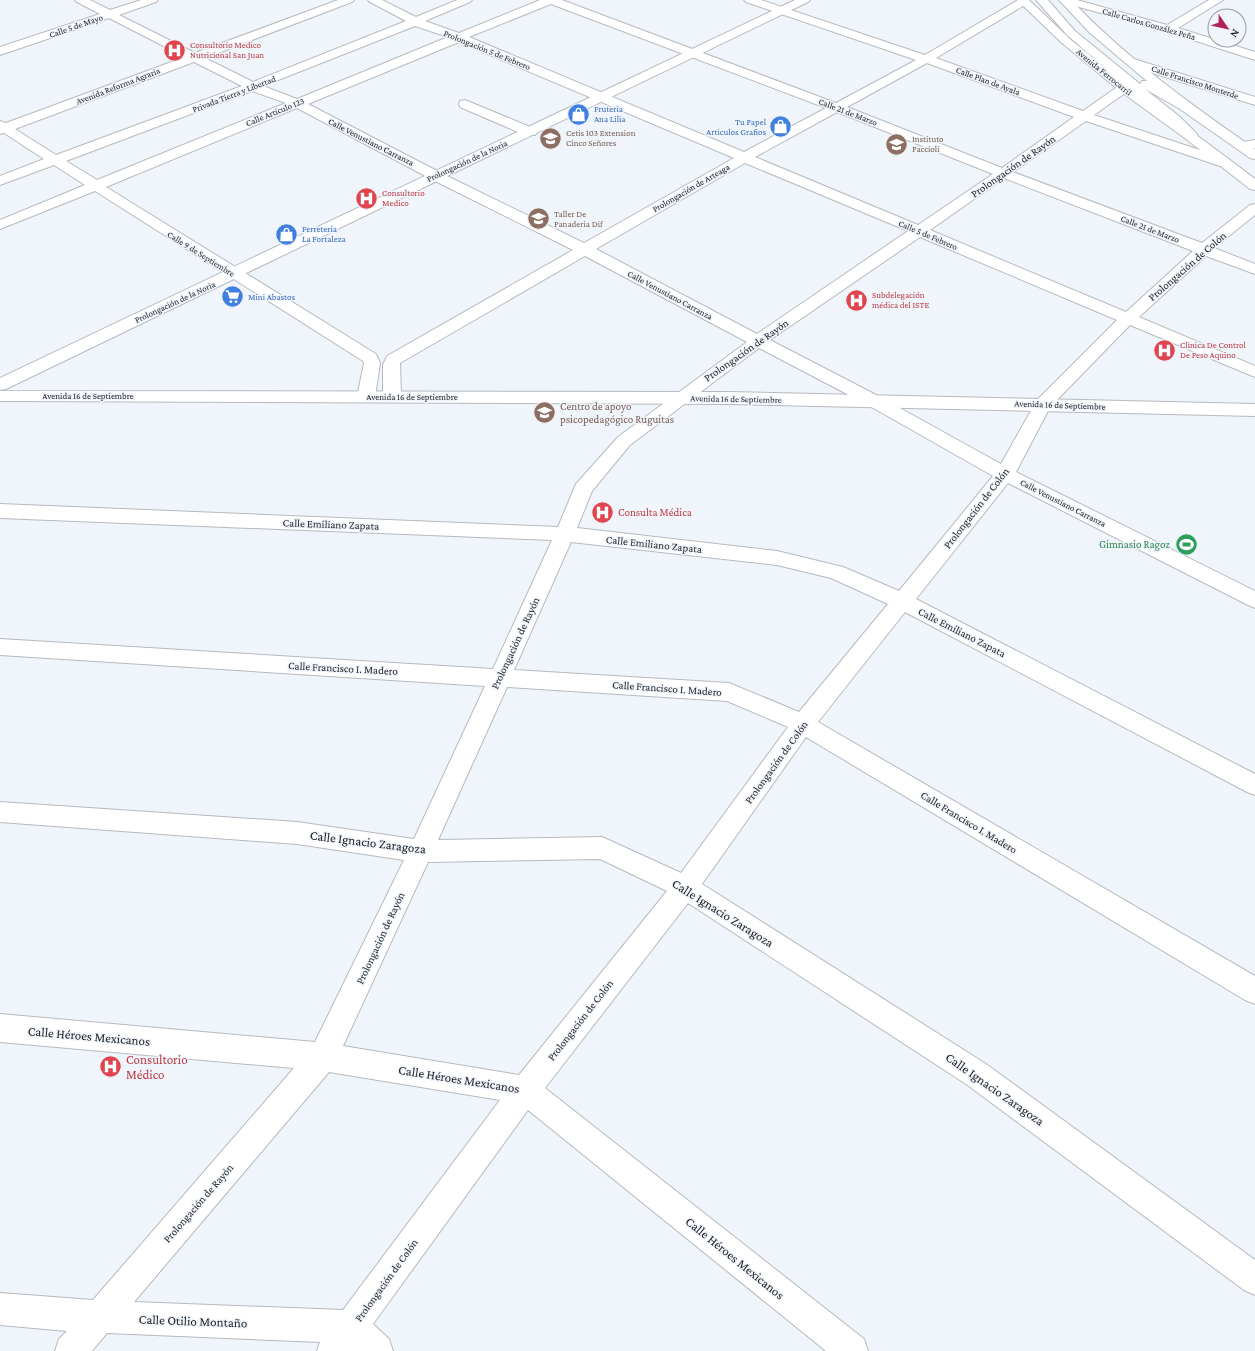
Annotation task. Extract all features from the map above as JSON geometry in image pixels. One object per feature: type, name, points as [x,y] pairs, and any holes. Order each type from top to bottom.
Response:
[{"type":"street","name":"Calle Venustiano Carranza","points":[[81,0],[254,87],[297,103],[436,176],[584,249],[874,401],[1005,474],[1255,600]]},
{"type":"street","name":"Calle 5 de Mayo","points":[[0,51],[152,0]]},
{"type":"street","name":"Avenida Reforma Agraria","points":[[2,128],[348,0]]},
{"type":"street","name":"Prolongación 5 de Febrero","points":[[374,0],[416,22],[458,37],[602,97]]},
{"type":"street","name":"Privada Tierra y Libertad","points":[[0,181],[254,87],[416,22],[466,0]]},
{"type":"street","name":"Calle Artículo 123","points":[[0,225],[551,0]]},
{"type":"street","name":"Calle 21 de Marzo","points":[[551,0],[690,54],[835,107],[1004,174],[1255,269]]},
{"type":"street","name":"Calle Plan de Ayala","points":[[750,0],[926,59],[1084,116],[1225,163]]},
{"type":"street","name":"Prolongación de la Noria","points":[[0,384],[234,274],[804,0]]},
{"type":"street","name":"Avenida Ferrocarril","points":[[1042,0],[1071,33],[1175,120],[1190,136]]},
{"type":"street","name":"Avenida Ferrocarril","points":[[1054,0],[1084,33],[1113,59],[1147,84],[1249,145],[1255,155]]},
{"type":"street","name":"Avenida Ferrocarril","points":[[1065,0],[1094,31],[1134,62],[1186,106]]},
{"type":"street","name":"Calle Carlos González Peña","points":[[1065,0],[1169,29],[1255,56]]},
{"type":"street","points":[[1169,29],[1217,0]]},
{"type":"street","name":"Avenida Ferrocarril","points":[[1024,1],[1066,41],[1124,88],[1255,186]]},
{"type":"street","name":"Prolongación de Arteaga","points":[[392,397],[391,365],[393,360],[745,157],[926,59],[1024,1]]},
{"type":"street","name":"Calle Francisco Monterde","points":[[1134,62],[1255,101]]},
{"type":"street","name":"Prolongación de Rayón","points":[[71,1351],[323,1057],[421,851],[565,534],[583,489],[624,441],[680,398],[758,341],[1004,174],[1124,88]]},
{"type":"street","name":"Calle 5 de Febrero","points":[[602,97],[1255,372]]},
{"type":"street","points":[[465,104],[530,132]]},
{"type":"street","name":"Calle 9 de Septiembre","points":[[2,128],[370,358],[372,363],[366,397]]},
{"type":"street","name":"Prolongación de Colón","points":[[333,1351],[525,1090],[685,887],[803,724],[1005,474],[1043,404],[1127,319],[1204,249],[1255,208]]},
{"type":"street","name":"Avenida 16 de Septiembre","points":[[0,396],[680,398],[1043,404],[1255,410]]},
{"type":"street","name":"Calle Emiliano Zapata","points":[[0,511],[565,534],[777,558],[836,572],[902,601],[1182,745],[1255,785]]},
{"type":"street","name":"Calle Francisco I. Madero","points":[[0,647],[729,692],[803,724],[1255,991]]},
{"type":"street","name":"Calle Ignacio Zaragoza","points":[[0,812],[297,833],[421,851],[602,848],[685,887],[976,1074],[1255,1279]]},
{"type":"street","name":"Calle Héroes Mexicanos","points":[[0,1028],[323,1057],[525,1090],[852,1351]]},
{"type":"street","name":"Calle Otilio Montaño","points":[[0,1308],[100,1317],[352,1326]]},
{"type":"street","points":[[352,1326],[377,1351]]},
{"type":"place","name":"Consultorio Medico Nutricional San Juan","points":[[174,50]]},
{"type":"place","name":"Fruteria Ana Lilia","points":[[579,114]]},
{"type":"place","name":"Tu Papel Articulos Grafios","points":[[781,127]]},
{"type":"place","name":"Cetis 103 Extension Cinco Señores","points":[[550,138]]},
{"type":"place","name":"Instituto Paccioli","points":[[897,144]]},
{"type":"place","name":"Consultorio Medico","points":[[366,198]]},
{"type":"place","name":"Taller De Panaderia Dif","points":[[539,219]]},
{"type":"place","name":"Ferreteria La Fortaleza","points":[[287,234]]},
{"type":"place","name":"Mini Abastos","points":[[232,297]]},
{"type":"place","name":"Subdelegación médica del ISTE","points":[[856,300]]},
{"type":"place","name":"Clinica De Control De Peso Aquino","points":[[1164,350]]},
{"type":"place","name":"Centro de apoyo psicopedagógico Ruguitas","points":[[545,412]]},
{"type":"place","name":"Consulta Médica","points":[[603,512]]},
{"type":"place","name":"Gimnasio Ragoz","points":[[1186,544]]},
{"type":"place","name":"Consultorio Médico","points":[[110,1066]]}]
